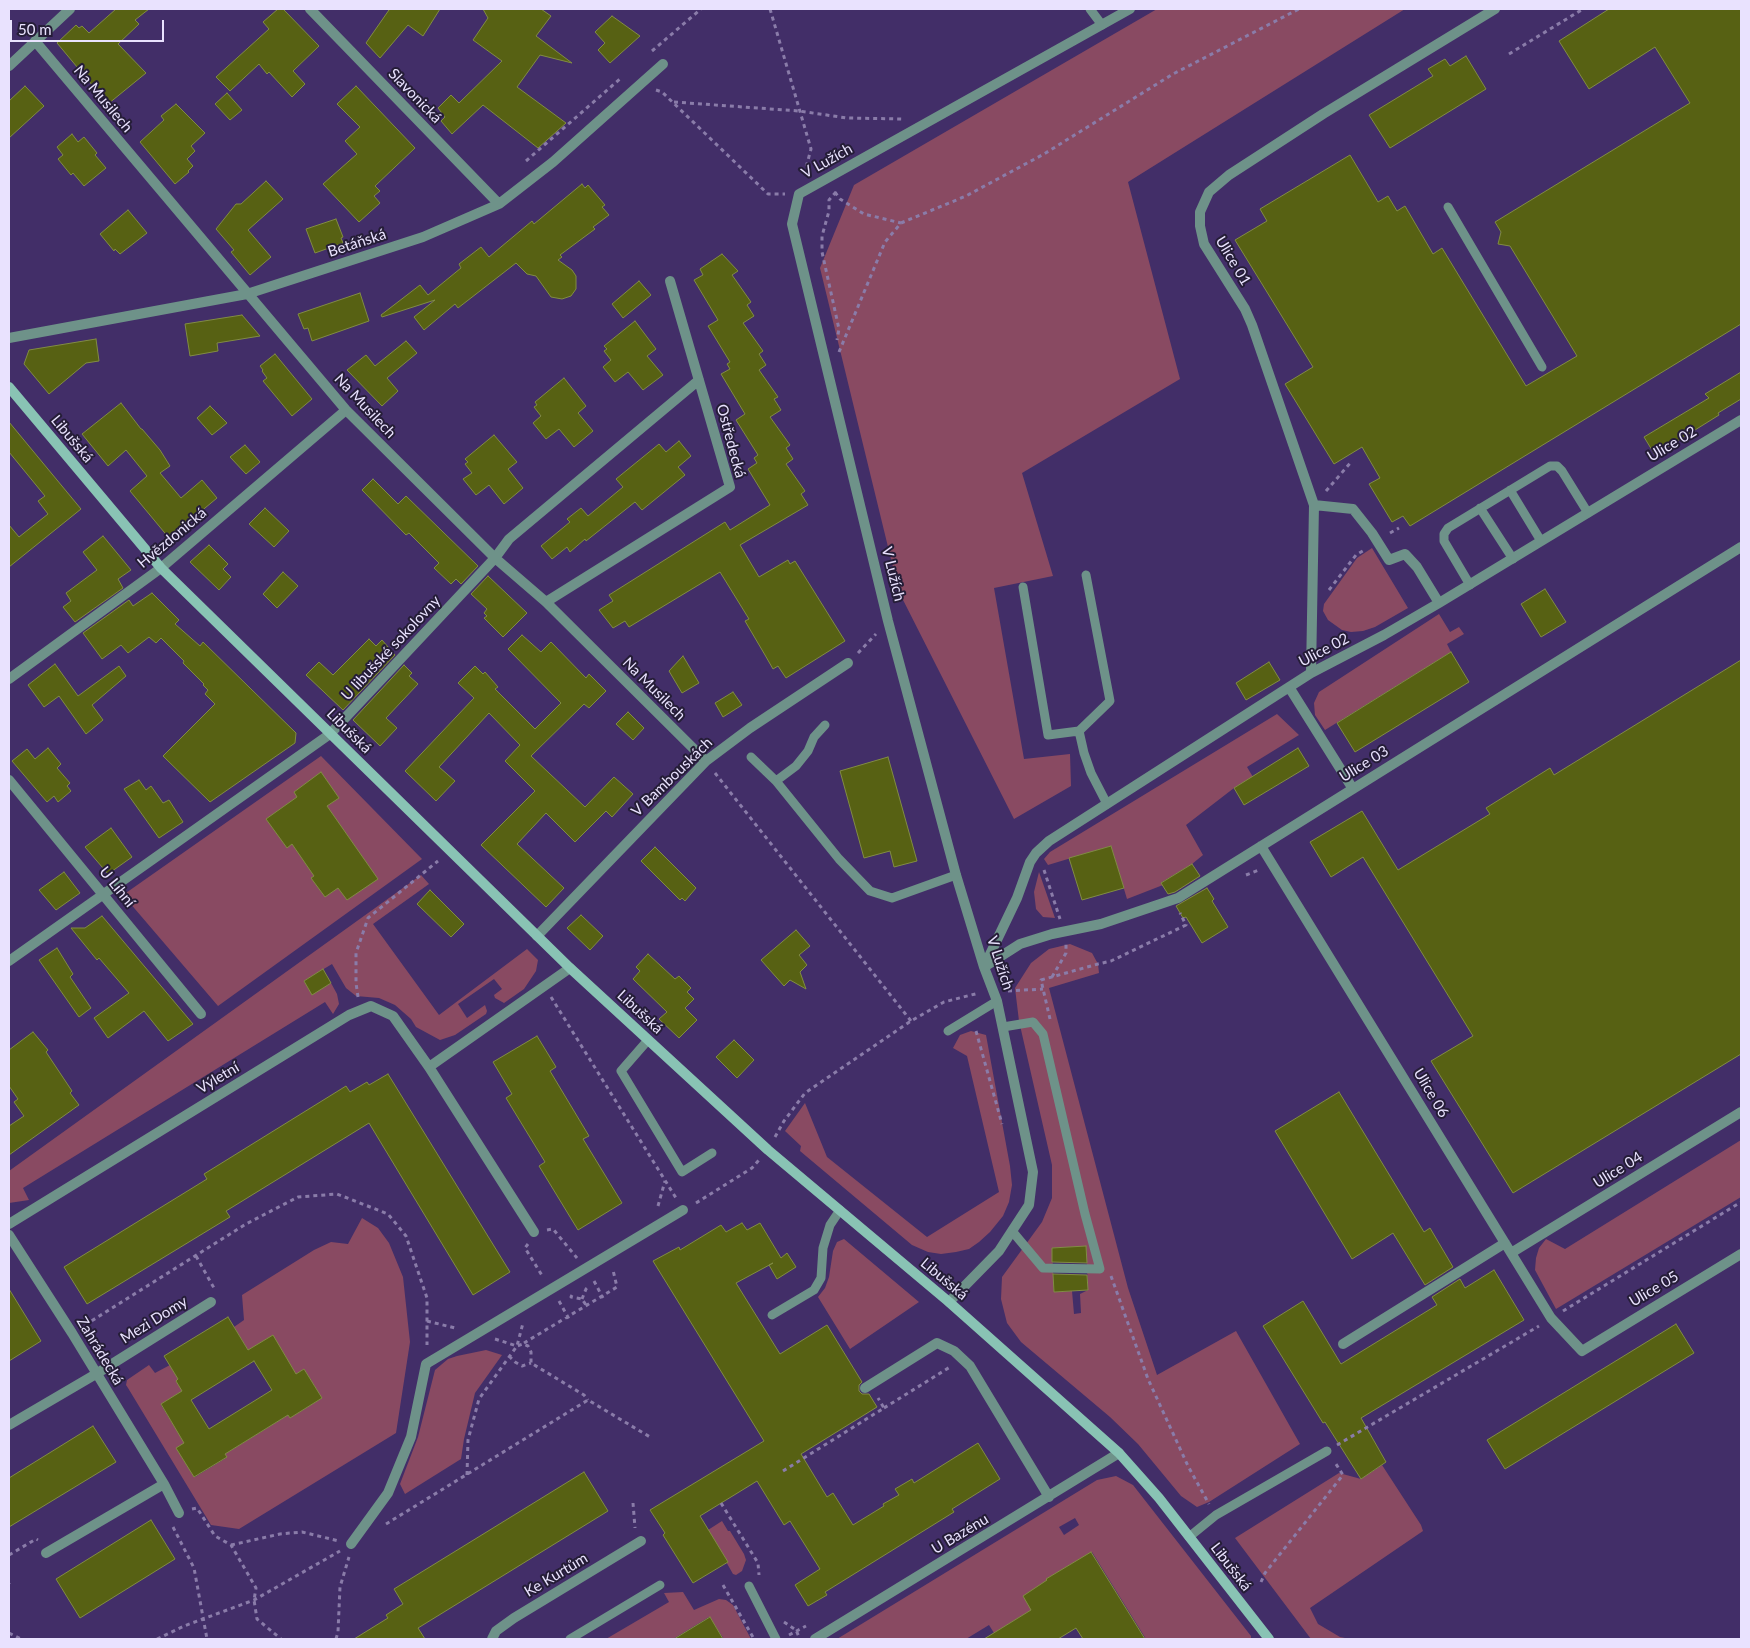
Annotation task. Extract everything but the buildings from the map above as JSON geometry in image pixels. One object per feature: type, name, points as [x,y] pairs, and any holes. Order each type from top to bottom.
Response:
[{"type":"main road","name":"Libušská","points":[[9,387],[161,568],[570,968],[768,1150],[950,1302],[1119,1453],[1159,1498],[1269,1639]]},
{"type":"street","points":[[9,66],[70,9]]},
{"type":"street","name":"Slavonická","points":[[310,9],[498,204]]},
{"type":"street","name":"V Lužích","points":[[950,1302],[999,1251],[1029,1205],[1033,1172],[1003,1027],[956,875],[888,621],[792,224],[800,194],[1130,9]]},
{"type":"street","name":"Ulice 01","points":[[1311,673],[1314,505],[1252,325],[1245,309],[1204,244],[1200,226],[1200,212],[1209,192],[1229,175],[1322,114],[1494,9]]},
{"type":"street","name":"Na Musilech","points":[[35,41],[346,410],[495,558],[546,602],[706,761]]},
{"type":"street","name":"Betáňská","points":[[9,338],[247,294],[423,237],[498,204],[553,162],[663,64]]},
{"type":"street","name":"Ostředecká","points":[[546,602],[730,487],[670,281]]},
{"type":"street","name":"U libušské sokolovny","points":[[9,961],[330,734],[495,558],[509,540],[699,380]]},
{"type":"street","name":"Hvězdonická","points":[[9,679],[161,568],[346,410]]},
{"type":"street","name":"Ulice 02","points":[[984,967],[1017,898],[1030,862],[1036,853],[1049,841],[1311,673],[1440,603],[1741,420]]},
{"type":"street","points":[[1314,505],[1353,509],[1389,560],[1405,554],[1417,567],[1440,603]]},
{"type":"street","name":"Ulice 03","points":[[984,967],[1020,944],[1101,924],[1178,898],[1741,547]]},
{"type":"street","name":"V Bambouskách","points":[[537,936],[706,761],[750,728],[848,663]]},
{"type":"street","points":[[1289,687],[1353,789]]},
{"type":"street","name":"U Líhní","points":[[9,780],[201,1014]]},
{"type":"street","name":"Ulice 06","points":[[1261,846],[1551,1318],[1582,1351]]},
{"type":"street","points":[[429,1067],[570,968]]},
{"type":"street","points":[[360,1010],[371,1006],[393,1016],[429,1067],[534,1232]]},
{"type":"street","name":"Výletní","points":[[9,1224],[360,1010]]},
{"type":"street","name":"Ulice 04","points":[[1511,1253],[1741,1112]]},
{"type":"street","points":[[351,1544],[388,1493],[411,1437],[426,1364],[683,1210]]},
{"type":"street","name":"Zahrádecká","points":[[9,1235],[72,1333],[164,1484],[179,1513]]},
{"type":"street","points":[[1342,1344],[1505,1243]]},
{"type":"street","name":"Ulice 05","points":[[1582,1351],[1741,1254]]},
{"type":"street","name":"Mezi Domy","points":[[9,1425],[96,1374],[211,1302]]},
{"type":"street","points":[[868,1386],[937,1343],[954,1351],[970,1366],[1049,1497]]},
{"type":"street","name":"U Bazénu","points":[[815,1639],[1119,1453]]},
{"type":"street","points":[[46,1552],[164,1484]]},
{"type":"street","name":"Ke Kurtům","points":[[492,1639],[496,1631],[514,1618],[641,1541]]},
{"type":"lane","points":[[1090,9],[1102,25]]},
{"type":"lane","points":[[1448,207],[1542,367]]},
{"type":"lane","points":[[1470,585],[1444,541],[1444,534],[1448,528],[1480,508],[1550,466],[1557,466],[1588,513]]},
{"type":"lane","points":[[1510,490],[1541,541]]},
{"type":"lane","points":[[1480,508],[1513,558]]},
{"type":"lane","points":[[1022,587],[1048,735],[1079,730],[1110,701],[1086,575]]},
{"type":"lane","points":[[776,780],[796,766],[808,751],[814,736],[825,725]]},
{"type":"lane","points":[[1079,730],[1084,753],[1091,772],[1107,804]]},
{"type":"lane","points":[[751,758],[776,780],[839,859],[870,891],[892,898],[956,875]]},
{"type":"lane","points":[[948,1031],[972,1016],[995,997]]},
{"type":"lane","points":[[1003,1027],[1033,1022],[1044,1034],[1085,1214],[1100,1269],[1043,1268],[1012,1231]]},
{"type":"lane","points":[[648,1040],[621,1071],[682,1172],[712,1153]]},
{"type":"lane","points":[[772,1316],[814,1290],[821,1278],[823,1248],[830,1225],[840,1210]]},
{"type":"lane","points":[[1189,1536],[1216,1515],[1328,1451]]},
{"type":"lane","points":[[570,1639],[660,1585]]},
{"type":"lane","points":[[749,1586],[776,1639]]},
{"type":"path","points":[[652,51],[701,9]]},
{"type":"path","points":[[770,9],[811,149]]},
{"type":"path","points":[[831,382],[842,343],[885,242],[902,223],[966,196],[1044,154],[1173,74],[1299,9]]},
{"type":"path","points":[[1509,54],[1583,9]]},
{"type":"path","points":[[520,167],[623,77]]},
{"type":"path","points":[[638,86],[662,92],[768,194],[800,194]]},
{"type":"path","points":[[673,102],[799,111],[848,118],[904,119]]},
{"type":"path","points":[[825,179],[840,199],[864,214],[902,223]]},
{"type":"path","points":[[836,365],[839,329],[822,252],[822,236],[829,211],[829,200],[842,187]]},
{"type":"path","points":[[1313,596],[1323,597],[1356,555],[1399,528]]},
{"type":"path","points":[[848,663],[888,621]]},
{"type":"path","points":[[706,761],[911,1021]]},
{"type":"path","points":[[360,1010],[356,983],[356,953],[368,918],[450,851]]},
{"type":"path","points":[[1036,853],[1042,866],[1066,944],[1066,953],[1052,977]]},
{"type":"path","points":[[1242,877],[1273,864]]},
{"type":"path","points":[[1052,1027],[1041,980],[1111,961],[1186,925],[1179,910]]},
{"type":"path","points":[[543,987],[555,1001],[683,1210],[752,1168],[768,1150]]},
{"type":"path","points":[[778,1132],[805,1093],[911,1021],[944,1002],[975,994],[995,997],[1043,988]]},
{"type":"path","points":[[954,999],[970,1007],[1002,1124]]},
{"type":"path","points":[[72,1333],[246,1224],[298,1197],[338,1194],[388,1214],[406,1236],[427,1298],[426,1364]]},
{"type":"path","points":[[1339,1444],[1741,1202]]},
{"type":"path","points":[[534,1232],[525,1248],[569,1318]]},
{"type":"path","points":[[467,1475],[468,1440],[480,1399],[517,1346],[569,1318],[617,1287],[613,1272],[614,1251]]},
{"type":"path","points":[[196,1256],[220,1297],[211,1302]]},
{"type":"path","points":[[1111,1276],[1148,1380],[1188,1466],[1216,1515]]},
{"type":"path","points":[[582,1299],[586,1288],[595,1283]]},
{"type":"path","points":[[427,1321],[517,1346]]},
{"type":"path","points":[[523,1344],[528,1346],[531,1352],[531,1363]]},
{"type":"path","points":[[509,1356],[522,1366],[531,1363],[650,1437]]},
{"type":"path","points":[[783,1471],[951,1367],[955,1370]]},
{"type":"path","points":[[868,1386],[884,1408]]},
{"type":"path","points":[[384,1525],[588,1400]]},
{"type":"path","points":[[1261,1582],[1265,1573],[1343,1476],[1328,1451]]},
{"type":"path","points":[[633,1503],[635,1532],[641,1541]]},
{"type":"path","points":[[721,1503],[735,1526]]},
{"type":"path","points":[[207,1639],[194,1568],[182,1542],[168,1519],[179,1513],[197,1508],[215,1536],[230,1545],[256,1588],[254,1600],[257,1619],[281,1639]]},
{"type":"path","points":[[230,1545],[280,1534],[302,1532],[351,1544]]},
{"type":"path","points":[[9,1555],[36,1539],[46,1552]]},
{"type":"path","points":[[157,1639],[202,1619],[254,1600],[351,1544]]},
{"type":"path","points":[[336,1639],[340,1587],[348,1562],[351,1544]]},
{"type":"path","points":[[723,1585],[754,1639]]},
{"type":"path","points":[[782,1639],[796,1630],[814,1623]]},
{"type":"path","points":[[9,1632],[21,1639]]},
{"type":"shaded area","points":[[1157,9],[1405,9],[1128,182],[1180,379],[1022,473],[1053,576],[994,588],[1024,759],[1070,754],[1071,786],[1014,819],[899,592],[820,268],[854,185]]},
{"type":"shaded area","points":[[1372,548],[1408,608],[1375,627],[1363,631],[1351,632],[1342,630],[1328,620],[1323,611],[1324,604],[1357,558]]},
{"type":"shaded area","points":[[1439,614],[1450,632],[1459,627],[1464,634],[1447,644],[1451,652],[1325,730],[1315,715],[1314,703],[1319,692]]},
{"type":"shaded area","points":[[1277,714],[1299,735],[1247,767],[1253,777],[1234,788],[1186,825],[1203,855],[1162,882],[1163,885],[1127,899],[1111,846],[1048,865],[1044,859],[1050,852]]},
{"type":"shaded area","points":[[321,756],[422,859],[218,1006],[123,895]]},
{"type":"shaded area","points":[[1039,872],[1055,918],[1043,917],[1036,909],[1034,892]]},
{"type":"shaded area","points":[[421,875],[429,884],[373,924],[439,1015],[527,949],[538,960],[536,971],[524,989],[504,1003],[495,998],[494,995],[502,989],[494,979],[458,1004],[467,1018],[485,1005],[486,1014],[455,1035],[440,1040],[416,1027],[411,1019],[395,1005],[379,998],[356,996],[346,988],[332,964],[304,981],[312,994],[331,983],[337,994],[339,1004],[333,1014],[325,1002],[23,1188],[29,1200],[9,1203],[9,1171]]},
{"type":"shaded area","points":[[1070,944],[1092,953],[1098,964],[1099,973],[1049,988],[1128,1288],[1157,1375],[1236,1331],[1300,1444],[1209,1502],[1197,1507],[1181,1496],[1138,1444],[1110,1417],[1021,1342],[1007,1323],[1001,1299],[1002,1277],[1042,1222],[1052,1198],[1052,1165],[1019,1021],[1015,988],[1031,963],[1049,949]],"holes":[[[1086,1247],[1088,1290],[1080,1294],[1081,1313],[1074,1314],[1072,1291],[1054,1292],[1052,1248]]]},
{"type":"shaded area","points":[[971,1031],[986,1035],[1010,1166],[1012,1185],[1009,1202],[1003,1216],[990,1232],[969,1249],[941,1254],[928,1252],[912,1245],[800,1151],[801,1146],[785,1131],[805,1103],[827,1157],[927,1237],[999,1192],[967,1056],[953,1048],[960,1035]]},
{"type":"shaded area","points":[[1741,1140],[1741,1197],[1556,1309],[1535,1270],[1539,1248],[1546,1239],[1565,1249]]},
{"type":"shaded area","points":[[362,1218],[378,1228],[389,1243],[403,1277],[410,1342],[396,1433],[239,1529],[211,1525],[126,1385],[127,1380],[149,1365],[155,1373],[170,1365],[178,1379],[176,1381],[180,1387],[185,1389],[161,1405],[171,1421],[179,1416],[195,1477],[226,1458],[225,1454],[288,1415],[290,1418],[322,1398],[304,1369],[289,1379],[248,1350],[234,1327],[244,1320],[242,1295],[314,1250],[331,1242],[348,1244]]},
{"type":"shaded area","points":[[844,1239],[919,1302],[850,1349],[818,1297],[825,1288],[829,1277],[833,1251],[837,1242]]},
{"type":"shaded area","points":[[486,1350],[502,1355],[475,1393],[461,1459],[405,1494],[400,1484],[418,1437],[435,1370],[448,1359]]},
{"type":"shaded area","points":[[1382,1465],[1423,1531],[1310,1608],[1318,1624],[1340,1637],[1350,1639],[1311,1639],[1235,1538],[1339,1473],[1361,1479]]},
{"type":"shaded area","points":[[1116,1476],[1133,1485],[1251,1636],[1251,1639],[1146,1639],[1092,1552],[1047,1579],[1056,1595],[994,1633],[989,1625],[966,1639],[837,1639],[1097,1480]],"holes":[[[1075,1518],[1079,1525],[1064,1535],[1059,1527]]]},
{"type":"shaded area","points":[[722,1521],[728,1531],[730,1531],[746,1560],[742,1571],[736,1575],[733,1574],[708,1530]]},
{"type":"shaded area","points":[[683,1592],[694,1610],[719,1599],[726,1600],[733,1605],[751,1639],[724,1639],[709,1617],[673,1639],[606,1639],[669,1602],[664,1593]]}]
